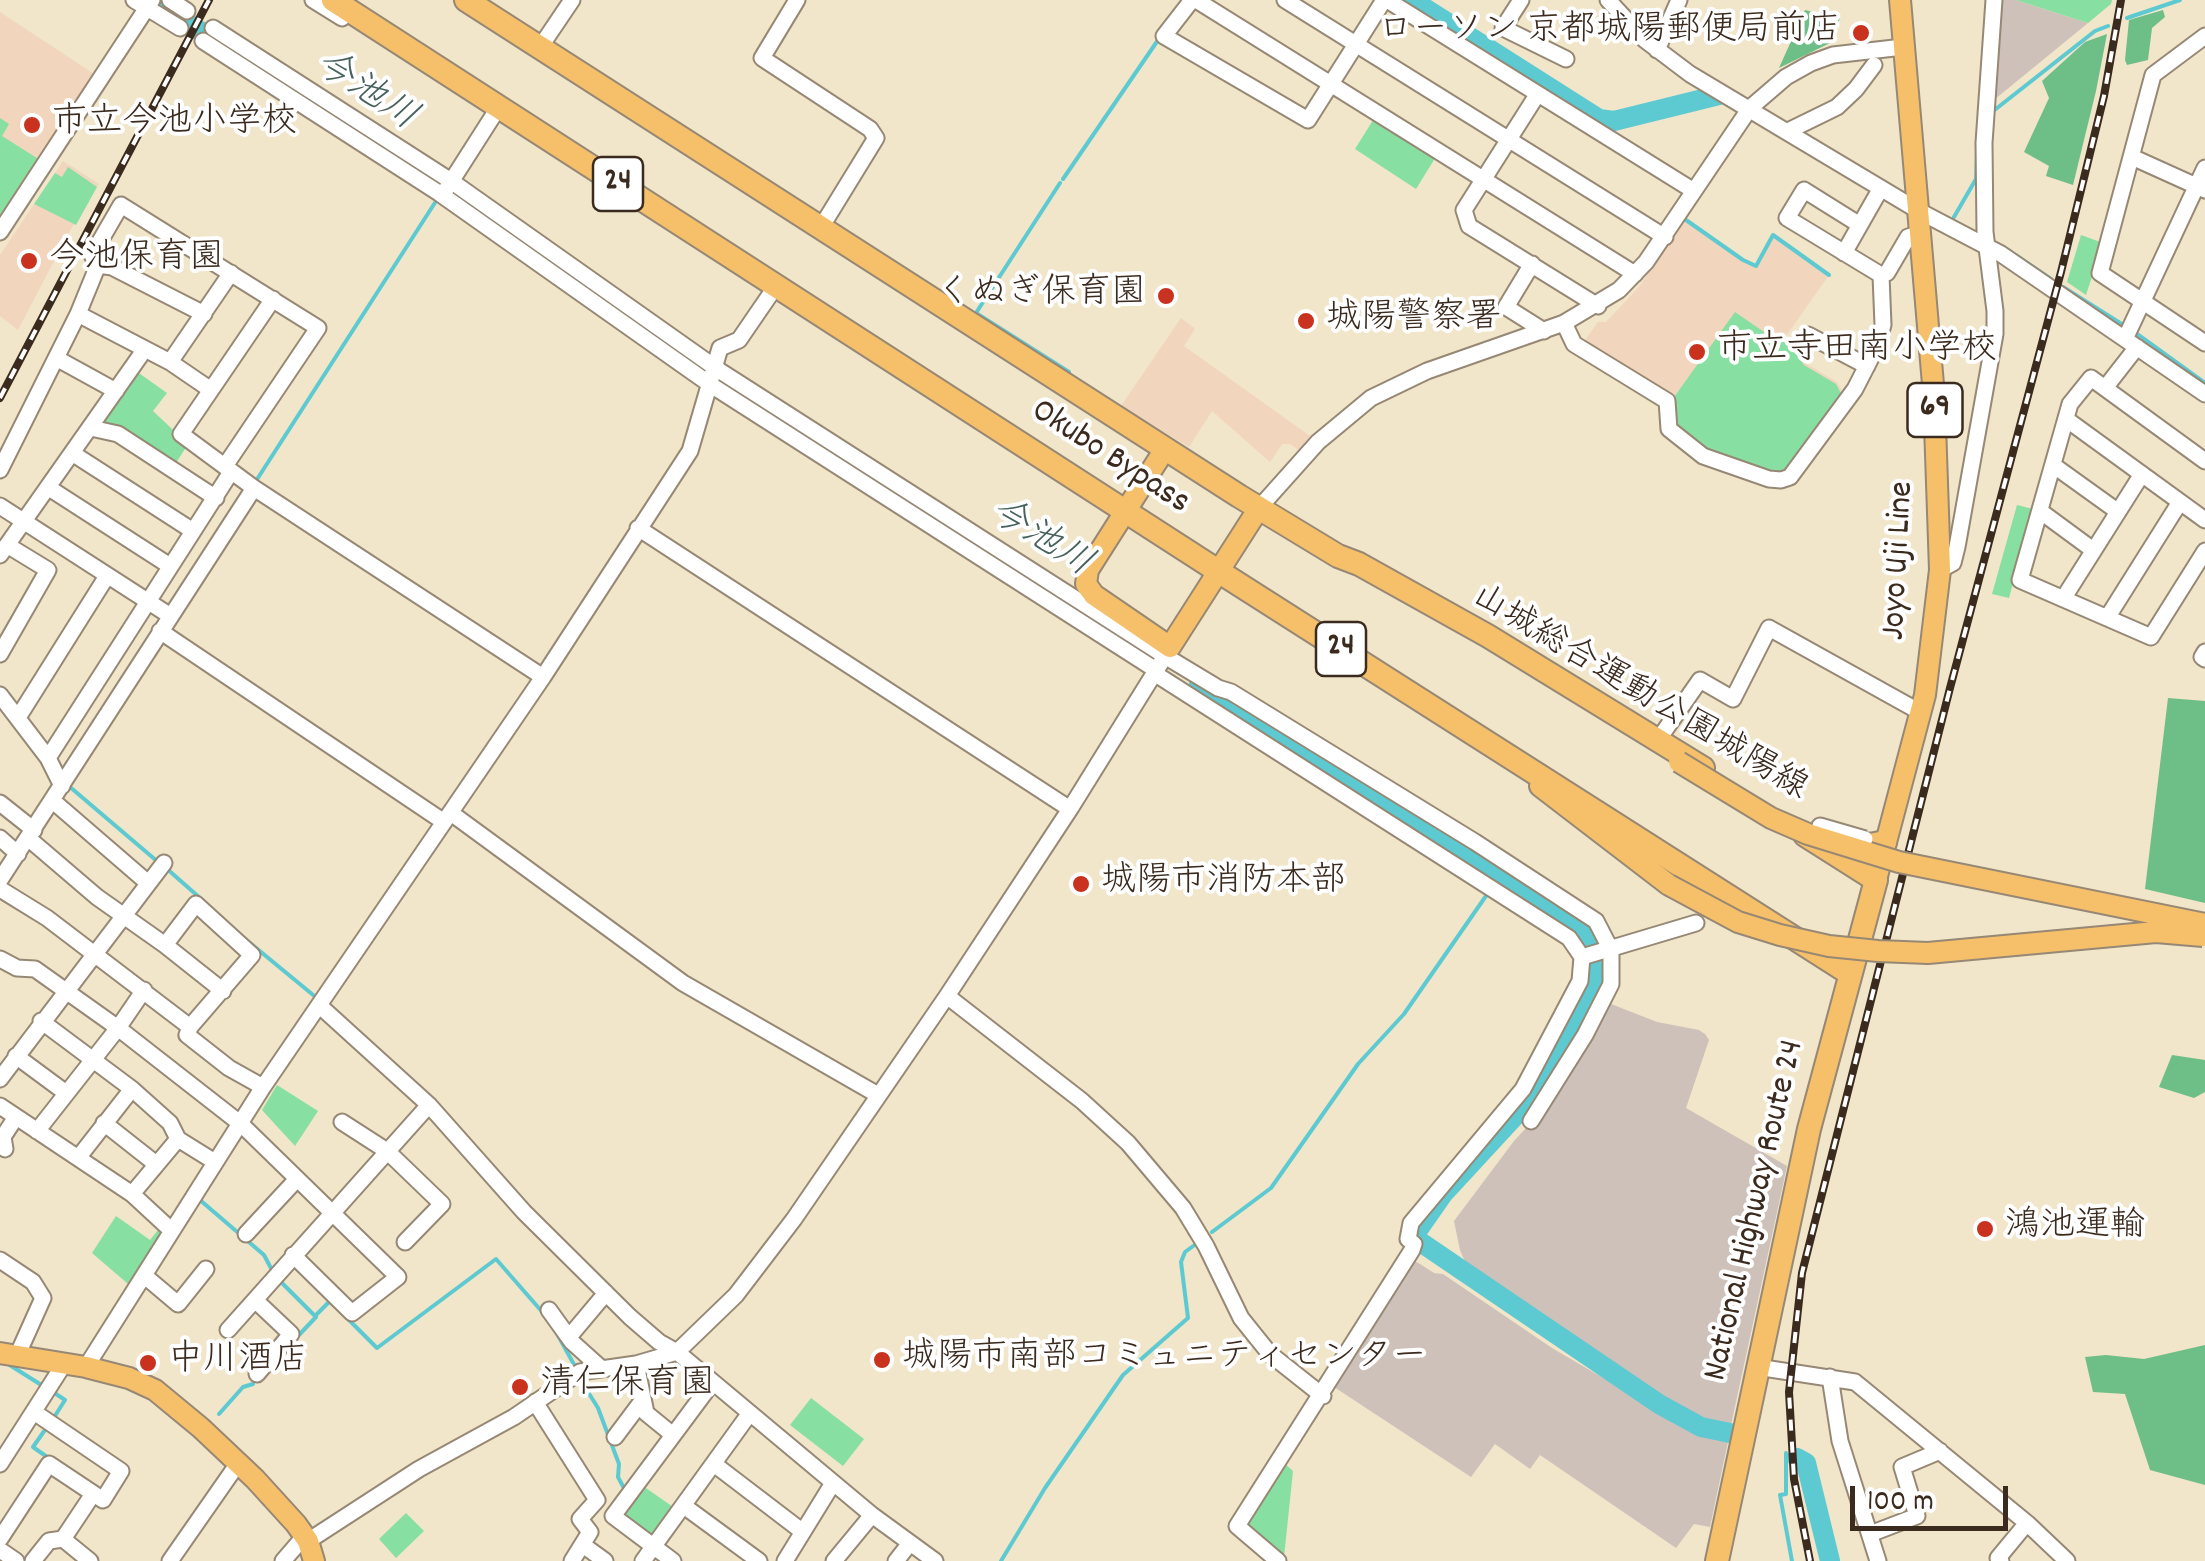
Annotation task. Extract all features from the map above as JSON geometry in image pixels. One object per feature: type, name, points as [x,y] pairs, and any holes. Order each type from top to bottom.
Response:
[{"type":"highway","name":"Okubo Bypass","points":[[333,0],[1218,571],[1850,972]]},
{"type":"highway","name":"Okubo Bypass","points":[[466,0],[1259,508],[1338,556],[1488,636],[1876,880]]},
{"type":"highway","points":[[1774,814],[1851,844],[1875,843]]},
{"type":"highway","name":"National Highway Route 24","points":[[1717,1561],[1809,1129],[1876,880]]},
{"type":"main road","name":"Joyo Uji Line","points":[[1876,880],[1875,843],[1920,712],[1940,570],[1934,396],[1900,0]]},
{"type":"main road","points":[[1165,449],[1088,570],[1086,584],[1161,663],[1259,508]]},
{"type":"main road","name":"山城総合運動公園城陽線","points":[[1396,586],[1771,818],[1808,834],[1881,857],[2205,924]]},
{"type":"main road","points":[[1488,742],[1669,886],[1720,914],[1780,935],[1878,951],[1928,953],[2156,932],[2205,936]]},
{"type":"main road","points":[[5,1356],[86,1367],[129,1378],[155,1390],[239,1462],[308,1547]]},
{"type":"street","points":[[170,0],[186,11]]},
{"type":"street","points":[[86,1367],[215,1162],[543,677],[690,451],[720,348],[739,340],[776,286],[608,189],[313,0]]},
{"type":"street","points":[[484,0],[645,108],[662,127]]},
{"type":"street","points":[[545,40],[572,0]]},
{"type":"street","points":[[798,0],[762,58],[870,129],[876,138],[824,221],[815,226]]},
{"type":"street","points":[[1635,274],[1330,83],[1194,0],[1164,36],[1308,120],[1330,83],[1385,0],[1694,192]]},
{"type":"street","points":[[1285,0],[1664,236]]},
{"type":"street","points":[[1521,0],[1503,28],[1566,59]]},
{"type":"street","points":[[1608,0],[1657,50],[1690,74],[2131,336],[2205,394]]},
{"type":"street","points":[[1657,50],[1679,0]]},
{"type":"street","points":[[1940,570],[1953,563],[1957,547],[1993,351],[1996,311],[1985,232],[1984,120],[1994,0]]},
{"type":"street","points":[[0,232],[145,4],[180,28]]},
{"type":"street","points":[[213,28],[713,378],[1161,663],[1569,938],[1582,957],[1580,981],[1522,1089],[1411,1223],[1411,1241],[1321,1395],[1237,1526],[1278,1561]]},
{"type":"street","points":[[2203,338],[2100,273],[2153,75],[2205,36]]},
{"type":"street","points":[[202,41],[445,190]]},
{"type":"street","points":[[1259,508],[1318,442],[1371,398],[1427,371],[1564,324],[1598,306],[1635,274],[1750,108],[1786,77],[1820,59],[1846,52],[1903,47]]},
{"type":"street","points":[[1788,132],[1837,107],[1874,65]]},
{"type":"street","points":[[1537,95],[1464,210],[1469,226],[1598,306]]},
{"type":"street","points":[[445,190],[493,116]]},
{"type":"street","points":[[2132,156],[2201,188]]},
{"type":"street","points":[[2105,388],[2201,188],[2205,168]]},
{"type":"street","points":[[1844,253],[1881,188]]},
{"type":"street","points":[[1860,225],[1804,190],[1787,218],[1881,275],[1887,273],[1908,237],[1921,233]]},
{"type":"street","points":[[48,758],[216,498],[228,469],[318,328],[121,205],[92,255],[98,265]]},
{"type":"street","points":[[1532,264],[1506,307],[1544,330]]},
{"type":"street","points":[[98,265],[112,267],[204,314]]},
{"type":"street","points":[[0,470],[78,314],[98,265]]},
{"type":"street","points":[[170,362],[231,274]]},
{"type":"street","points":[[1564,324],[1574,344],[1667,400],[1669,429],[1703,456],[1781,480],[1790,478],[1848,399],[1882,334],[1881,275]]},
{"type":"street","points":[[273,299],[181,434],[254,488],[543,677]]},
{"type":"street","points":[[78,314],[170,362],[212,390]]},
{"type":"street","points":[[1808,335],[1866,366]]},
{"type":"street","points":[[0,654],[48,570],[3,550],[145,349]]},
{"type":"street","points":[[56,358],[116,392]]},
{"type":"street","points":[[2205,461],[2091,378],[2070,404],[2020,580],[2151,636],[2205,551]]},
{"type":"street","points":[[2066,419],[2205,520]]},
{"type":"street","points":[[91,428],[118,434],[216,498]]},
{"type":"street","points":[[72,453],[193,531]]},
{"type":"street","points":[[2053,465],[2117,512]]},
{"type":"street","points":[[2063,599],[2142,474]]},
{"type":"street","points":[[49,488],[170,566]]},
{"type":"street","points":[[0,880],[254,488]]},
{"type":"street","points":[[2107,618],[2180,502]]},
{"type":"street","points":[[0,506],[169,615]]},
{"type":"street","points":[[2040,511],[2093,550]]},
{"type":"street","points":[[638,528],[1070,809]]},
{"type":"street","points":[[19,716],[107,576]]},
{"type":"street","points":[[1658,740],[1700,680],[1733,699],[1770,628],[1920,712]]},
{"type":"street","points":[[160,631],[448,818],[683,984],[878,1095]]},
{"type":"street","points":[[283,1561],[418,1469],[580,1372],[636,1364],[677,1352],[736,1294],[761,1264],[947,996],[1161,663]]},
{"type":"street","points":[[1161,663],[1231,692],[1596,921],[1609,948],[1613,973],[1605,998],[1532,1121]]},
{"type":"street","points":[[0,695],[48,758],[62,786]]},
{"type":"street","points":[[53,802],[148,882]]},
{"type":"street","points":[[0,803],[98,898],[166,945],[222,991]]},
{"type":"street","points":[[0,838],[18,854]]},
{"type":"street","points":[[0,1078],[162,865]]},
{"type":"street","points":[[0,889],[47,918],[190,1027]]},
{"type":"street","points":[[166,945],[196,904],[252,955],[186,1036],[264,1088]]},
{"type":"street","points":[[1582,957],[1696,923]]},
{"type":"street","points":[[0,959],[18,968],[35,969],[241,1124],[398,1277],[352,1313],[294,1255]]},
{"type":"street","points":[[36,1131],[144,990]]},
{"type":"street","points":[[947,996],[1082,1101],[1128,1143],[1183,1208],[1242,1318],[1257,1338],[1321,1395]]},
{"type":"street","points":[[321,1007],[429,1105],[524,1212],[658,1342],[677,1352],[872,1515],[935,1561]]},
{"type":"street","points":[[42,1022],[132,1089],[170,1122],[178,1139],[215,1162]]},
{"type":"street","points":[[16,1056],[66,1093]]},
{"type":"street","points":[[78,1158],[132,1089]]},
{"type":"street","points":[[228,1330],[429,1105]]},
{"type":"street","points":[[0,1106],[132,1194],[172,1231]]},
{"type":"street","points":[[5,1149],[3,1136],[16,1117]]},
{"type":"street","points":[[342,1122],[387,1152],[442,1204],[405,1242]]},
{"type":"street","points":[[104,1124],[156,1164]]},
{"type":"street","points":[[132,1194],[178,1139]]},
{"type":"street","points":[[246,1234],[296,1179]]},
{"type":"street","points":[[0,1260],[34,1282],[42,1298],[5,1356]]},
{"type":"street","points":[[146,1277],[178,1304],[206,1269]]},
{"type":"street","points":[[568,1337],[606,1293]]},
{"type":"street","points":[[255,1300],[291,1334],[257,1374]]},
{"type":"street","points":[[549,1310],[568,1337],[602,1369]]},
{"type":"street","points":[[0,1464],[64,1364]]},
{"type":"street","points":[[636,1364],[646,1413],[673,1435]]},
{"type":"street","points":[[1757,1367],[1855,1382],[2027,1523],[2067,1561]]},
{"type":"street","points":[[1830,1377],[1840,1441],[1878,1561]]},
{"type":"street","points":[[673,1561],[613,1516],[712,1383]]},
{"type":"street","points":[[615,1437],[642,1401]]},
{"type":"street","points":[[535,1402],[597,1500],[580,1519],[590,1532],[572,1561]]},
{"type":"street","points":[[0,1538],[49,1464],[103,1500],[122,1471],[34,1412]]},
{"type":"street","points":[[643,1561],[750,1412]]},
{"type":"street","points":[[1870,1534],[1917,1516],[1902,1467],[1940,1450]]},
{"type":"street","points":[[170,1561],[239,1462]]},
{"type":"street","points":[[714,1464],[803,1532]]},
{"type":"street","points":[[785,1561],[833,1483]]},
{"type":"street","points":[[63,1539],[93,1494]]},
{"type":"street","points":[[684,1506],[759,1561]]},
{"type":"street","points":[[834,1561],[872,1515]]},
{"type":"street","points":[[2001,1561],[1998,1558],[2027,1523]]},
{"type":"street","points":[[34,1561],[49,1541],[63,1539],[90,1561]]},
{"type":"street","points":[[896,1561],[910,1543]]},
{"type":"street","points":[[583,1544],[605,1561]]},
{"type":"street","points":[[0,1550],[16,1561]]},
{"type":"shaded area","points":[[1998,0],[2016,0],[2088,23],[1989,104]]},
{"type":"shaded area","name":"市立今池小学校","points":[[0,12],[97,76],[0,221]]},
{"type":"shaded area","points":[[63,161],[99,184],[18,330],[0,316],[0,255]]},
{"type":"shaded area","name":"市立寺田南小学校","points":[[1686,220],[1742,260],[1756,265],[1773,235],[1829,275],[1786,336],[1805,363],[1837,382],[1845,396],[1670,399],[1579,342],[1586,339],[1598,322],[1606,322],[1638,288]]},
{"type":"shaded area","points":[[1181,318],[1195,329],[1184,346],[1310,436],[1299,450],[1282,444],[1270,462],[1212,411],[1189,447],[1121,406]]},
{"type":"shaded area","points":[[1606,1002],[1657,1022],[1705,1034],[1709,1040],[1686,1108],[1787,1166],[1731,1425],[1703,1420],[1599,1359],[1469,1271],[1460,1250],[1454,1221],[1540,1113]]},
{"type":"shaded area","points":[[1412,1259],[1434,1273],[1443,1274],[1552,1348],[1629,1393],[1633,1389],[1700,1430],[1729,1437],[1710,1527],[1694,1524],[1676,1548],[1540,1455],[1530,1469],[1495,1444],[1471,1477],[1328,1383]]},
{"type":"green space","points":[[2016,0],[2112,0],[2088,23]]},
{"type":"green space","points":[[1805,10],[1840,18],[1830,43],[1779,68]]},
{"type":"green space","points":[[2163,10],[2165,17],[2152,28],[2148,60],[2127,65],[2129,20]]},
{"type":"green space","points":[[2107,34],[2073,185],[2046,176],[2049,166],[2024,152],[2049,98],[2042,81],[2085,42]]},
{"type":"green space","points":[[1375,117],[1437,155],[1416,189],[1355,149]]},
{"type":"green space","points":[[0,118],[9,124],[2,136],[40,160],[0,221]]},
{"type":"green space","points":[[68,167],[97,187],[76,225],[34,204],[55,173],[62,177]]},
{"type":"green space","points":[[2081,235],[2103,243],[2086,295],[2067,282]]},
{"type":"green space","points":[[1735,312],[1780,343],[1785,338],[1804,365],[1836,384],[1843,397],[1786,474],[1780,476],[1706,450],[1673,425],[1672,400]]},
{"type":"green space","points":[[136,371],[167,393],[153,411],[188,444],[174,466],[104,424],[102,418]]},
{"type":"green space","points":[[2017,505],[2033,509],[2009,598],[1992,594]]},
{"type":"green space","points":[[2168,698],[2205,701],[2205,903],[2145,889]]},
{"type":"green space","points":[[2172,1055],[2205,1060],[2205,1092],[2194,1098],[2159,1087]]},
{"type":"green space","points":[[277,1085],[318,1111],[295,1146],[262,1110]]},
{"type":"green space","points":[[116,1216],[150,1240],[162,1225],[169,1230],[134,1289],[92,1253]]},
{"type":"green space","points":[[2205,1345],[2205,1485],[2150,1470],[2125,1394],[2093,1392],[2085,1357],[2144,1359]]},
{"type":"green space","points":[[811,1398],[864,1439],[843,1466],[790,1425]]},
{"type":"green space","points":[[1283,1462],[1293,1471],[1284,1557],[1244,1522]]},
{"type":"green space","points":[[643,1486],[676,1509],[656,1537],[648,1537],[626,1519],[625,1511]]},
{"type":"green space","points":[[406,1513],[424,1531],[396,1558],[379,1539]]},
{"type":"waterway","name":"今池川","points":[[151,0],[225,47]]},
{"type":"waterway","points":[[1412,0],[1599,119],[1614,121],[1719,95]]},
{"type":"waterway","points":[[2127,18],[2180,0]]},
{"type":"waterway","points":[[1992,112],[2095,31],[2108,26]]},
{"type":"waterway","points":[[1063,179],[1158,40]]},
{"type":"waterway","name":"今池川","points":[[368,138],[435,183]]},
{"type":"waterway","points":[[1954,217],[1976,179],[1977,153]]},
{"type":"waterway","points":[[1060,183],[976,313],[1069,372]]},
{"type":"waterway","points":[[254,484],[438,198]]},
{"type":"waterway","name":"今池川","points":[[459,199],[576,278]]},
{"type":"waterway","points":[[1686,220],[1756,266],[1773,235],[1829,275]]},
{"type":"waterway","points":[[2005,248],[2051,279]]},
{"type":"waterway","points":[[2063,287],[2128,328]]},
{"type":"waterway","points":[[2136,333],[2205,383]]},
{"type":"waterway","name":"今池川","points":[[698,364],[803,433]]},
{"type":"waterway","name":"今池川","points":[[1199,684],[1585,928],[1597,949],[1595,983],[1560,1052],[1515,1116],[1443,1194],[1413,1237],[1659,1404],[1701,1427],[1730,1433]]},
{"type":"waterway","points":[[70,787],[158,862]]},
{"type":"waterway","points":[[166,868],[200,898]]},
{"type":"waterway","points":[[1492,885],[1498,873]]},
{"type":"waterway","points":[[1212,1232],[1271,1188],[1358,1064],[1404,1014],[1488,893]]},
{"type":"waterway","points":[[244,938],[318,999]]},
{"type":"waterway","points":[[200,1200],[264,1255],[273,1272]]},
{"type":"waterway","points":[[1001,1561],[1045,1488],[1123,1375],[1188,1318],[1181,1262],[1185,1252],[1196,1244]]},
{"type":"waterway","points":[[346,1317],[377,1348],[496,1259],[544,1314]]},
{"type":"waterway","points":[[279,1280],[316,1317],[298,1336]]},
{"type":"waterway","points":[[315,1316],[330,1301],[332,1304]]},
{"type":"waterway","points":[[555,1330],[577,1370]]},
{"type":"waterway","points":[[8,1364],[43,1386]]},
{"type":"waterway","points":[[580,1379],[598,1408],[626,1492]]},
{"type":"waterway","points":[[219,1414],[243,1387],[253,1384]]},
{"type":"waterway","points":[[50,1390],[65,1400],[53,1419]]},
{"type":"waterway","points":[[47,1427],[33,1447],[50,1459]]},
{"type":"waterway","points":[[1786,1453],[1786,1494],[1780,1495],[1792,1561]]},
{"type":"waterway","points":[[1797,1458],[1806,1463],[1830,1561]]},
{"type":"railway","points":[[0,398],[209,0]]},
{"type":"railway","points":[[1810,1561],[1794,1479],[1789,1392],[1802,1273],[1950,688],[2061,272],[2104,96],[2121,0]]},
{"type":"place","name":"ローソン 京都城陽郵便局前店","points":[[1861,33]]},
{"type":"place","name":"市立今池小学校","points":[[32,125]]},
{"type":"place","name":"今池保育園","points":[[29,261]]},
{"type":"place","name":"くぬぎ保育園","points":[[1166,296]]},
{"type":"place","name":"城陽警察署","points":[[1306,321]]},
{"type":"place","name":"市立寺田南小学校","points":[[1697,352]]},
{"type":"place","name":"城陽市消防本部","points":[[1081,884]]},
{"type":"place","name":"鴻池運輸","points":[[1985,1229]]},
{"type":"place","name":"城陽市南部コミュニティセンター","points":[[882,1360]]},
{"type":"place","name":"中川酒店","points":[[148,1363]]},
{"type":"place","name":"清仁保育園","points":[[520,1387]]}]
